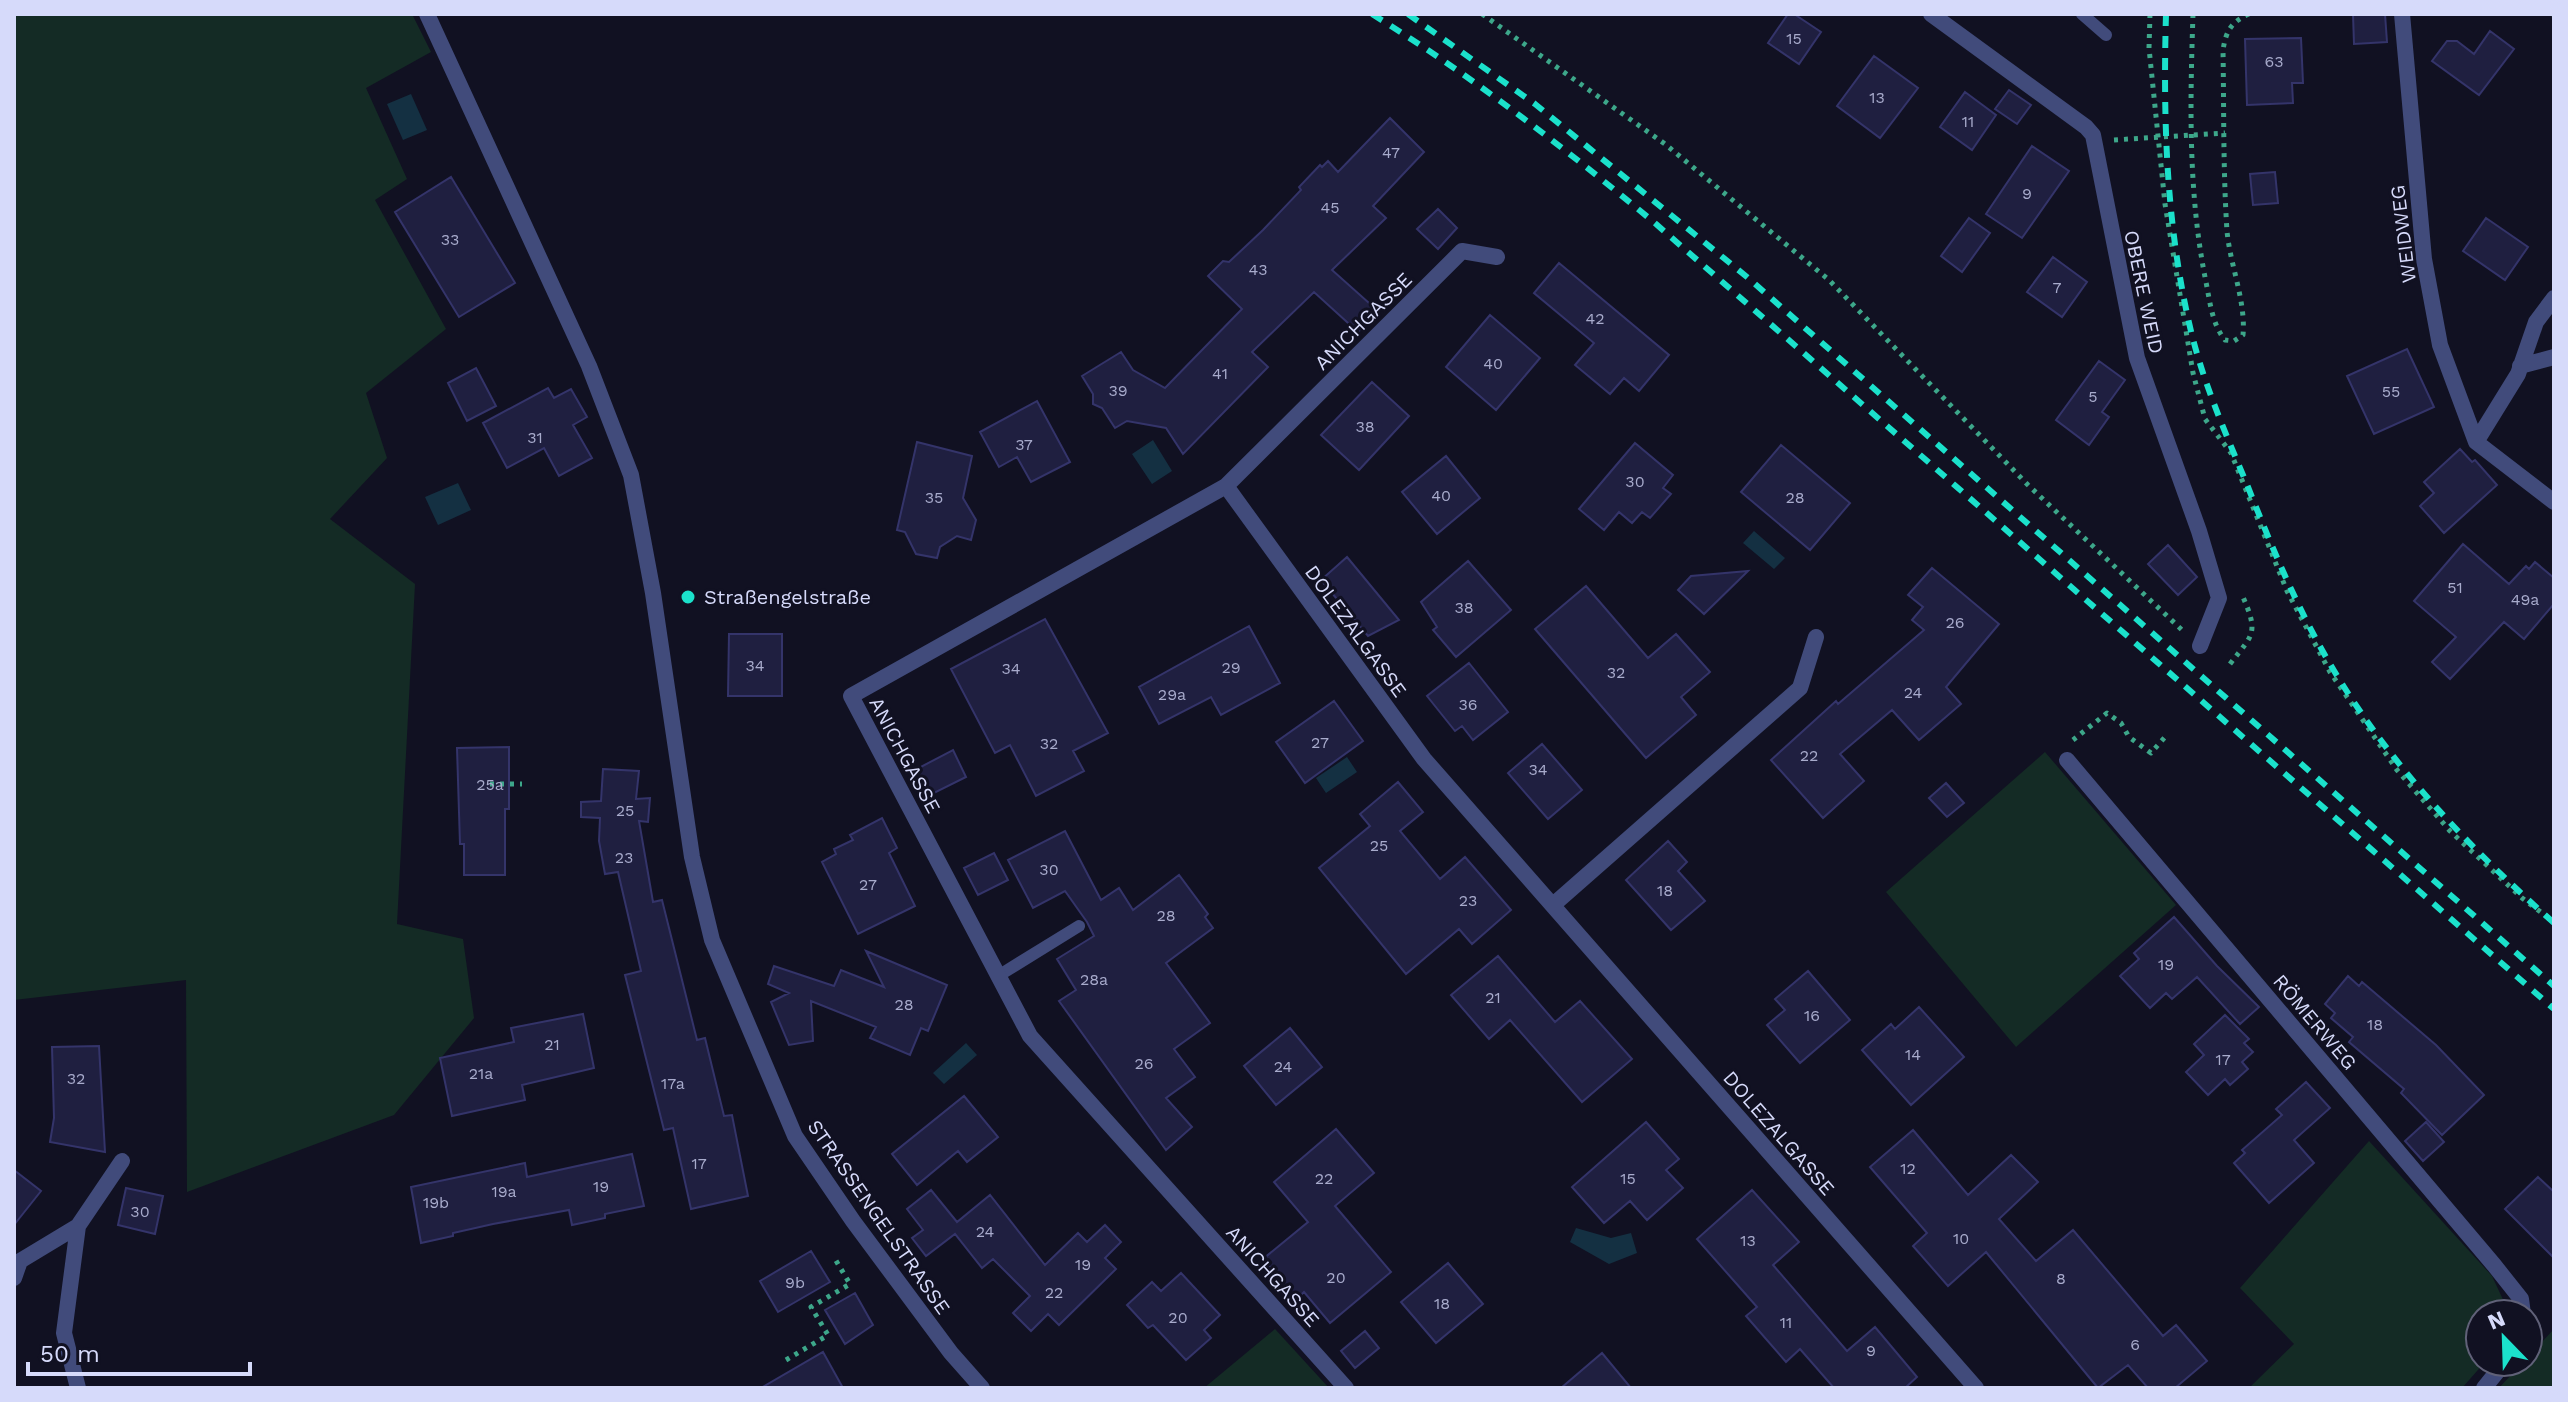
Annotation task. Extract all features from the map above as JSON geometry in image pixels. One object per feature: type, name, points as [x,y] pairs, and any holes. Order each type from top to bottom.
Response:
[{"type":"street","name":"STRASSENGELSTRASSE","points":[[427,14],[589,366],[631,475],[653,593],[692,857],[712,940],[795,1136],[934,1331],[982,1388]]},
{"type":"street","name":"OBERE WEID","points":[[1931,14],[2093,135],[2137,358],[2199,531],[2219,598],[2200,646]]},
{"type":"street","name":"WEIDWEG","points":[[2402,14],[2424,259],[2440,345],[2476,442]]},
{"type":"street","name":"ANICHGASSE","points":[[1346,1388],[1030,1036],[851,696],[1226,486],[1462,251],[1497,257]]},
{"type":"street","points":[[2554,298],[2536,322],[2520,366],[2476,442],[2554,502]]},
{"type":"street","points":[[2520,366],[2554,357]]},
{"type":"street","name":"DOLEZALGASSE","points":[[1226,486],[1424,759],[1976,1388]]},
{"type":"street","points":[[1553,905],[1800,688],[1816,637]]},
{"type":"street","name":"RÖMERWEG","points":[[2067,760],[2520,1298]]},
{"type":"street","points":[[14,1278],[20,1261],[78,1226],[122,1161]]},
{"type":"street","points":[[78,1226],[64,1333],[78,1388]]},
{"type":"lane","points":[[2082,14],[2106,35]]},
{"type":"lane","points":[[998,976],[1079,926]]},
{"type":"path","points":[[1482,14],[1665,144],[1829,280],[2028,485],[2200,646]]},
{"type":"path","points":[[2150,14],[2149,48],[2165,204],[2193,373],[2205,419],[2231,453],[2287,591],[2330,672],[2397,770],[2450,831],[2522,898],[2554,922]]},
{"type":"path","points":[[2193,14],[2190,154],[2199,239],[2211,311],[2218,331],[2225,340],[2234,341],[2243,335],[2244,323],[2227,228],[2222,133],[2223,50],[2226,34],[2235,20],[2249,14]]},
{"type":"path","points":[[2109,141],[2222,133]]},
{"type":"path","points":[[2067,760],[2063,752],[2075,738],[2107,713],[2121,723],[2129,737],[2151,753],[2166,736]]},
{"type":"path","points":[[490,784],[522,784]]},
{"type":"path","points":[[786,1360],[828,1335],[811,1307],[850,1284],[835,1259]]},
{"type":"green space","points":[[14,14],[412,14],[431,52],[366,88],[407,179],[375,200],[446,329],[366,393],[387,458],[330,519],[415,584],[397,924],[463,939],[474,1018],[394,1115],[187,1192],[186,980],[14,1000]]},
{"type":"green space","points":[[2045,752],[2176,905],[2016,1047],[1886,892]]},
{"type":"green space","points":[[2369,1141],[2492,1276],[2502,1298],[2464,1298],[2464,1378],[2471,1378],[2462,1388],[2249,1388],[2294,1344],[2240,1288]]},
{"type":"green space","points":[[1275,1329],[1329,1388],[1204,1388]]},
{"type":"green space","points":[[2554,1329],[2554,1388],[2499,1388],[2508,1378],[2544,1378],[2544,1340]]},
{"type":"water","points":[[411,94],[427,130],[403,140],[387,104]]},
{"type":"water","points":[[1153,440],[1172,471],[1152,484],[1132,454]]},
{"type":"water","points":[[458,483],[471,510],[438,525],[425,497]]},
{"type":"water","points":[[1754,531],[1785,558],[1774,569],[1743,543]]},
{"type":"water","points":[[1347,757],[1357,772],[1326,793],[1316,778]]},
{"type":"water","points":[[966,1043],[977,1055],[944,1084],[933,1073]]},
{"type":"water","points":[[1576,1228],[1611,1238],[1631,1233],[1637,1253],[1609,1264],[1570,1242]]},
{"type":"building","points":[[1788,14],[1794,14],[1821,32],[1799,64],[1768,43]]},
{"type":"building","points":[[2353,14],[2385,14],[2387,42],[2354,44]]},
{"type":"building","points":[[2490,31],[2514,49],[2479,95],[2432,61],[2447,41],[2457,41],[2474,54]]},
{"type":"building","points":[[2301,38],[2303,83],[2292,83],[2293,103],[2247,105],[2245,39]]},
{"type":"building","points":[[1874,56],[1918,88],[1880,138],[1837,106]]},
{"type":"building","points":[[2009,90],[2031,105],[2017,124],[1995,109]]},
{"type":"building","points":[[1965,92],[1996,115],[1972,150],[1940,127]]},
{"type":"building","points":[[1390,118],[1424,152],[1373,206],[1386,218],[1332,270],[1378,311],[1358,332],[1314,292],[1252,352],[1268,367],[1183,454],[1166,428],[1127,421],[1115,428],[1102,408],[1093,404],[1093,394],[1082,376],[1121,352],[1133,370],[1165,388],[1242,309],[1208,276],[1223,261],[1229,262],[1263,230],[1320,165],[1322,167],[1328,161],[1338,172]]},
{"type":"building","points":[[2032,146],[2069,171],[2022,238],[1986,214]]},
{"type":"building","points":[[2275,172],[2278,203],[2253,205],[2250,174]]},
{"type":"building","points":[[451,177],[515,283],[459,317],[395,212]]},
{"type":"building","points":[[1438,209],[1457,228],[1438,249],[1417,229]]},
{"type":"building","points":[[1969,218],[1990,233],[1962,272],[1941,256]]},
{"type":"building","points":[[2486,218],[2528,247],[2505,280],[2463,251]]},
{"type":"building","points":[[2053,257],[2087,282],[2062,317],[2027,292]]},
{"type":"building","points":[[1559,263],[1669,355],[1639,391],[1624,378],[1610,394],[1575,365],[1594,343],[1534,293]]},
{"type":"building","points":[[1490,315],[1540,358],[1496,410],[1446,367]]},
{"type":"building","points":[[2407,349],[2434,407],[2374,434],[2347,376]]},
{"type":"building","points":[[2099,361],[2125,380],[2102,412],[2109,417],[2089,445],[2056,420]]},
{"type":"building","points":[[476,368],[496,406],[467,421],[448,383]]},
{"type":"building","points":[[1372,382],[1409,416],[1359,470],[1321,435]]},
{"type":"building","points":[[548,388],[554,398],[571,389],[587,417],[573,425],[592,458],[559,476],[544,448],[507,468],[483,423]]},
{"type":"building","points":[[1037,401],[1070,462],[1031,482],[1017,457],[999,467],[980,432]]},
{"type":"building","points":[[917,442],[972,456],[963,498],[976,520],[971,540],[957,536],[940,547],[937,558],[916,554],[905,532],[897,530]]},
{"type":"building","points":[[1635,443],[1673,475],[1663,488],[1671,494],[1650,518],[1642,512],[1632,523],[1619,512],[1604,530],[1579,509]]},
{"type":"building","points":[[1781,445],[1850,503],[1810,550],[1741,492]]},
{"type":"building","points":[[2460,449],[2472,462],[2475,460],[2497,485],[2444,533],[2420,506],[2434,493],[2424,482]]},
{"type":"building","points":[[1446,456],[1480,498],[1437,534],[1402,492]]},
{"type":"building","points":[[2463,544],[2509,584],[2526,566],[2529,569],[2535,562],[2554,578],[2554,604],[2524,639],[2504,622],[2450,679],[2432,662],[2456,637],[2414,601]]},
{"type":"building","points":[[2168,545],[2197,577],[2178,595],[2148,564]]},
{"type":"building","points":[[1347,557],[1399,620],[1368,636],[1321,580]]},
{"type":"building","points":[[1468,561],[1511,610],[1456,657],[1433,630],[1437,627],[1421,602]]},
{"type":"building","points":[[1932,568],[1999,624],[1946,687],[1961,704],[1919,740],[1892,710],[1840,754],[1864,781],[1823,818],[1771,760],[1836,701],[1838,704],[1924,630],[1912,620],[1923,607],[1908,595]]},
{"type":"building","points":[[1748,571],[1704,614],[1678,590],[1691,576]]},
{"type":"building","points":[[1586,586],[1648,658],[1676,634],[1710,672],[1681,697],[1696,715],[1646,758],[1535,629]]},
{"type":"building","points":[[1045,619],[1108,733],[1073,751],[1084,771],[1036,796],[1010,745],[995,753],[951,669]]},
{"type":"building","points":[[1249,626],[1280,683],[1221,715],[1211,697],[1159,724],[1139,687]]},
{"type":"building","points":[[729,634],[782,634],[782,696],[728,696]]},
{"type":"building","points":[[1469,663],[1508,712],[1473,740],[1462,726],[1455,731],[1427,696]]},
{"type":"building","points":[[1334,701],[1363,741],[1305,783],[1276,742]]},
{"type":"building","points":[[1542,744],[1582,790],[1548,819],[1508,773]]},
{"type":"building","points":[[509,747],[505,875],[464,875],[457,748]]},
{"type":"building","points":[[953,750],[966,777],[928,796],[915,770]]},
{"type":"building","points":[[603,769],[639,771],[636,799],[650,798],[648,822],[639,821],[653,902],[662,900],[697,1040],[705,1038],[724,1116],[732,1115],[748,1196],[691,1209],[673,1128],[664,1130],[625,975],[641,971],[618,872],[605,874],[599,841],[600,818],[581,817],[581,802],[601,801]]},
{"type":"building","points":[[1398,782],[1423,812],[1400,831],[1440,879],[1465,857],[1511,910],[1472,944],[1459,929],[1406,974],[1319,868],[1370,826],[1360,814]]},
{"type":"building","points":[[1946,783],[1964,803],[1947,817],[1929,798]]},
{"type":"building","points":[[882,818],[897,848],[889,853],[915,906],[858,934],[822,862],[836,854],[834,849],[853,840],[850,835]]},
{"type":"building","points":[[1065,831],[1101,900],[1119,888],[1133,910],[1179,875],[1208,914],[1205,917],[1213,928],[1166,963],[1210,1023],[1174,1049],[1195,1077],[1166,1098],[1192,1127],[1166,1150],[1059,1001],[1076,990],[1057,959],[1094,936],[1087,922],[1065,891],[1033,908],[1008,860]]},
{"type":"building","points":[[1668,841],[1687,862],[1678,871],[1705,901],[1671,930],[1626,880]]},
{"type":"building","points":[[994,853],[1008,880],[978,895],[964,868]]},
{"type":"building","points":[[2174,917],[2259,1007],[2240,1024],[2197,977],[2172,999],[2166,993],[2150,1008],[2120,976],[2139,959],[2134,953]]},
{"type":"building","points":[[866,951],[947,985],[928,1031],[921,1028],[910,1055],[870,1038],[876,1027],[811,1001],[813,1041],[789,1045],[771,1002],[789,993],[768,984],[774,966],[834,986],[841,970],[884,987]]},
{"type":"building","points":[[1498,956],[1555,1022],[1580,1001],[1632,1059],[1582,1102],[1510,1020],[1489,1039],[1451,995]]},
{"type":"building","points":[[1808,971],[1850,1020],[1800,1063],[1767,1025],[1785,1010],[1775,999]]},
{"type":"building","points":[[2348,976],[2359,986],[2362,982],[2436,1045],[2484,1095],[2442,1135],[2401,1093],[2404,1089],[2349,1042],[2353,1037],[2331,1018],[2335,1013],[2325,1004]]},
{"type":"building","points":[[1919,1007],[1964,1057],[1911,1105],[1862,1050],[1891,1024],[1895,1029]]},
{"type":"building","points":[[583,1014],[594,1068],[522,1085],[525,1100],[452,1116],[440,1058],[514,1042],[511,1028]]},
{"type":"building","points":[[2225,1015],[2249,1039],[2244,1043],[2253,1052],[2242,1062],[2248,1069],[2230,1085],[2225,1079],[2208,1095],[2186,1072],[2204,1055],[2194,1044]]},
{"type":"building","points":[[1290,1028],[1322,1067],[1276,1105],[1244,1066]]},
{"type":"building","points":[[99,1046],[105,1152],[50,1142],[54,1118],[52,1047]]},
{"type":"building","points":[[2306,1082],[2330,1108],[2294,1140],[2314,1163],[2269,1203],[2234,1163],[2245,1153],[2242,1150],[2282,1115],[2276,1109]]},
{"type":"building","points":[[964,1096],[998,1137],[967,1162],[958,1151],[917,1185],[892,1154]]},
{"type":"building","points":[[1646,1122],[1679,1159],[1666,1170],[1683,1188],[1647,1220],[1630,1201],[1604,1223],[1572,1187]]},
{"type":"building","points":[[2426,1122],[2444,1142],[2423,1161],[2405,1141]]},
{"type":"building","points":[[1336,1129],[1374,1173],[1335,1206],[1391,1272],[1330,1323],[1304,1292],[1297,1299],[1263,1259],[1308,1222],[1274,1182]]},
{"type":"building","points":[[1913,1130],[1968,1195],[2011,1155],[2038,1182],[1999,1219],[2036,1261],[2073,1230],[2163,1336],[2176,1325],[2207,1361],[2175,1388],[2148,1388],[2128,1365],[2098,1388],[1986,1252],[1948,1286],[1913,1246],[1927,1233],[1870,1167]]},
{"type":"building","points":[[632,1154],[644,1206],[572,1225],[569,1210],[493,1224],[421,1243],[411,1187],[525,1163],[527,1177]]},
{"type":"building","points":[[14,1170],[41,1191],[14,1225]]},
{"type":"building","points":[[2538,1177],[2554,1192],[2554,1258],[2505,1209]]},
{"type":"building","points":[[126,1188],[163,1196],[155,1234],[118,1225]]},
{"type":"building","points":[[931,1190],[957,1222],[990,1195],[1045,1265],[1078,1233],[1087,1242],[1105,1225],[1121,1242],[1105,1258],[1116,1269],[1059,1325],[1048,1314],[1031,1331],[1013,1313],[1030,1296],[993,1259],[982,1268],[955,1234],[926,1256],[912,1238],[923,1230],[907,1209]]},
{"type":"building","points":[[1752,1190],[1799,1242],[1773,1265],[1847,1351],[1875,1327],[1917,1377],[1905,1388],[1834,1388],[1800,1349],[1786,1362],[1746,1316],[1757,1307],[1697,1239]]},
{"type":"building","points":[[811,1251],[830,1282],[778,1312],[760,1281]]},
{"type":"building","points":[[1448,1263],[1483,1304],[1436,1343],[1401,1302]]},
{"type":"building","points":[[1181,1273],[1220,1315],[1204,1330],[1211,1338],[1186,1360],[1153,1325],[1148,1328],[1127,1305],[1152,1282],[1161,1291]]},
{"type":"building","points":[[855,1293],[873,1325],[845,1344],[825,1310]]},
{"type":"building","points":[[1365,1331],[1379,1348],[1355,1368],[1341,1351]]},
{"type":"building","points":[[823,1352],[843,1388],[761,1388]]},
{"type":"building","points":[[1602,1353],[1631,1388],[1561,1388]]},
{"type":"railway","points":[[1372,14],[1518,114],[1656,224],[2554,1009]]},
{"type":"railway","points":[[1408,14],[1535,104],[1747,277],[2554,986]]},
{"type":"railway","points":[[2166,14],[2168,171],[2182,288],[2195,348],[2208,388],[2275,552],[2326,657],[2374,731],[2459,832],[2554,923]]},
{"type":"place","name":"Straßengelstraße","points":[[688,597]]}]
